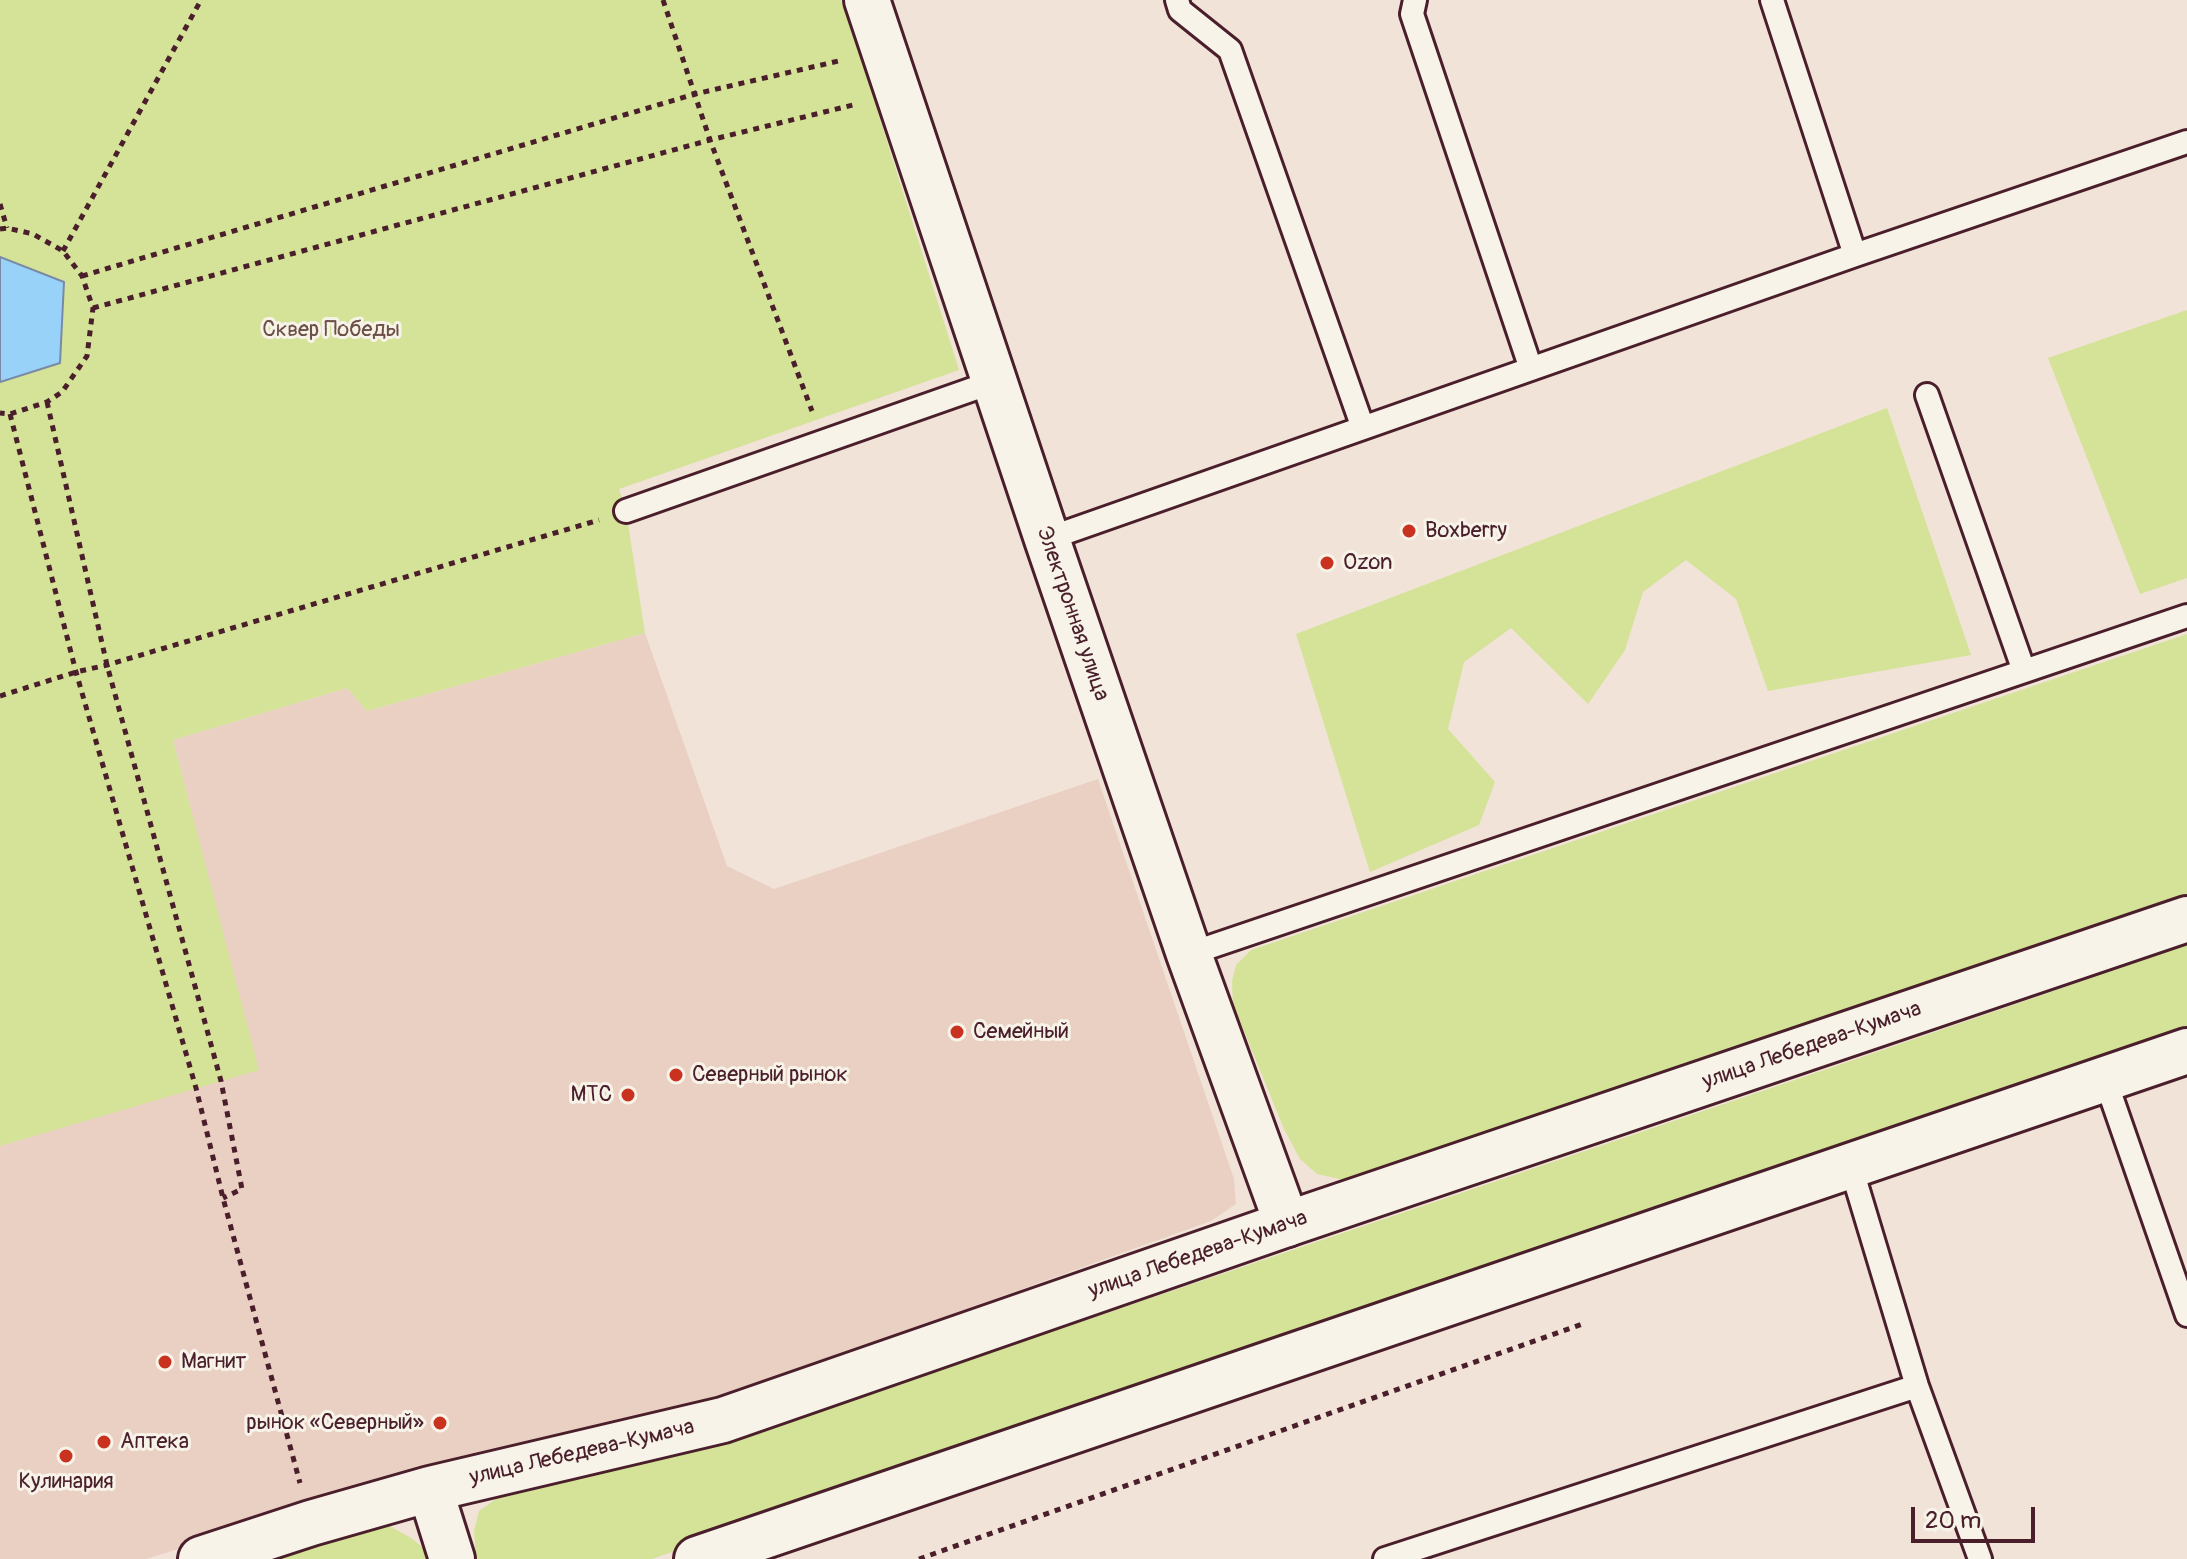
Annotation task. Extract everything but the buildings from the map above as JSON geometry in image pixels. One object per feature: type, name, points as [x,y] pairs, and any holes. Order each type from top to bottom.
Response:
[{"type":"street","name":"Электронная улица","points":[[867,0],[993,382],[1189,954],[1287,1224]]},
{"type":"street","name":"улица Лебедева-Кумача","points":[[201,1559],[430,1489],[723,1420],[1287,1224],[2187,919]]},
{"type":"street","points":[[706,1557],[2187,1051]]},
{"type":"street","points":[[430,1489],[452,1559]]},
{"type":"lane","points":[[1177,0],[1180,10],[1230,50],[1363,428]]},
{"type":"lane","points":[[1415,0],[1412,14],[1531,369]]},
{"type":"lane","points":[[1772,0],[1855,255]]},
{"type":"lane","points":[[1047,539],[1855,255],[2187,142]]},
{"type":"lane","points":[[626,511],[993,382]]},
{"type":"lane","points":[[1927,395],[2024,671]]},
{"type":"lane","points":[[1189,954],[2187,616]]},
{"type":"lane","points":[[2105,1079],[2187,1315]]},
{"type":"lane","points":[[1851,1167],[1917,1386],[1980,1559]]},
{"type":"lane","points":[[1385,1559],[1917,1386]]},
{"type":"path","points":[[63,251],[201,0]]},
{"type":"path","points":[[663,0],[710,140],[815,420]]},
{"type":"path","points":[[82,276],[695,94],[860,56],[883,47]]},
{"type":"path","points":[[93,308],[710,140],[874,100],[897,90]]},
{"type":"path","points":[[0,204],[4,229],[33,234],[63,251],[82,276],[93,308],[87,356],[62,392],[47,402],[10,414],[0,413]]},
{"type":"path","points":[[47,402],[107,665],[221,1081],[242,1189],[223,1198]]},
{"type":"path","points":[[10,414],[76,672],[192,1073],[311,1523]]},
{"type":"path","points":[[0,696],[626,511]]},
{"type":"path","points":[[919,1559],[1585,1323]]},
{"type":"shaded area","points":[[645,633],[727,866],[774,889],[1098,779],[1234,1179],[1236,1204],[1211,1221],[744,1389],[146,1559],[0,1559],[0,1146],[258,1069],[173,740],[347,688],[367,711]]},
{"type":"green space","name":"Сквер Победы","points":[[0,0],[841,0],[959,370],[619,489],[626,511],[645,633],[367,711],[347,688],[173,740],[259,1070],[0,1146]]},
{"type":"green space","points":[[2187,310],[2187,578],[2140,594],[2048,358]]},
{"type":"green space","points":[[1887,408],[1971,655],[1768,691],[1736,599],[1686,560],[1643,592],[1625,650],[1588,704],[1511,628],[1464,662],[1448,729],[1495,782],[1479,825],[1370,872],[1296,634]]},
{"type":"green space","points":[[2187,634],[2187,898],[1369,1178],[1344,1180],[1317,1174],[1300,1159],[1284,1129],[1233,1004],[1232,981],[1236,965],[1251,950]]},
{"type":"green space","points":[[2187,945],[2187,1032],[652,1559],[476,1559],[474,1531],[479,1511],[496,1499],[708,1448]]},
{"type":"green space","points":[[388,1525],[411,1538],[434,1559],[272,1559],[366,1528]]},
{"type":"water","points":[[0,257],[64,282],[60,363],[0,382]]},
{"type":"place","name":"Boxberry","points":[[1409,531]]},
{"type":"place","name":"Ozon","points":[[1327,563]]},
{"type":"place","name":"Семейный","points":[[957,1032]]},
{"type":"place","name":"Северный рынок","points":[[676,1075]]},
{"type":"place","name":"МТС","points":[[628,1095]]},
{"type":"place","name":"Магнит","points":[[165,1362]]},
{"type":"place","name":"рынок «Северный»","points":[[440,1423]]},
{"type":"place","name":"Аптека","points":[[104,1442]]},
{"type":"place","name":"Кулинария","points":[[66,1456]]}]
